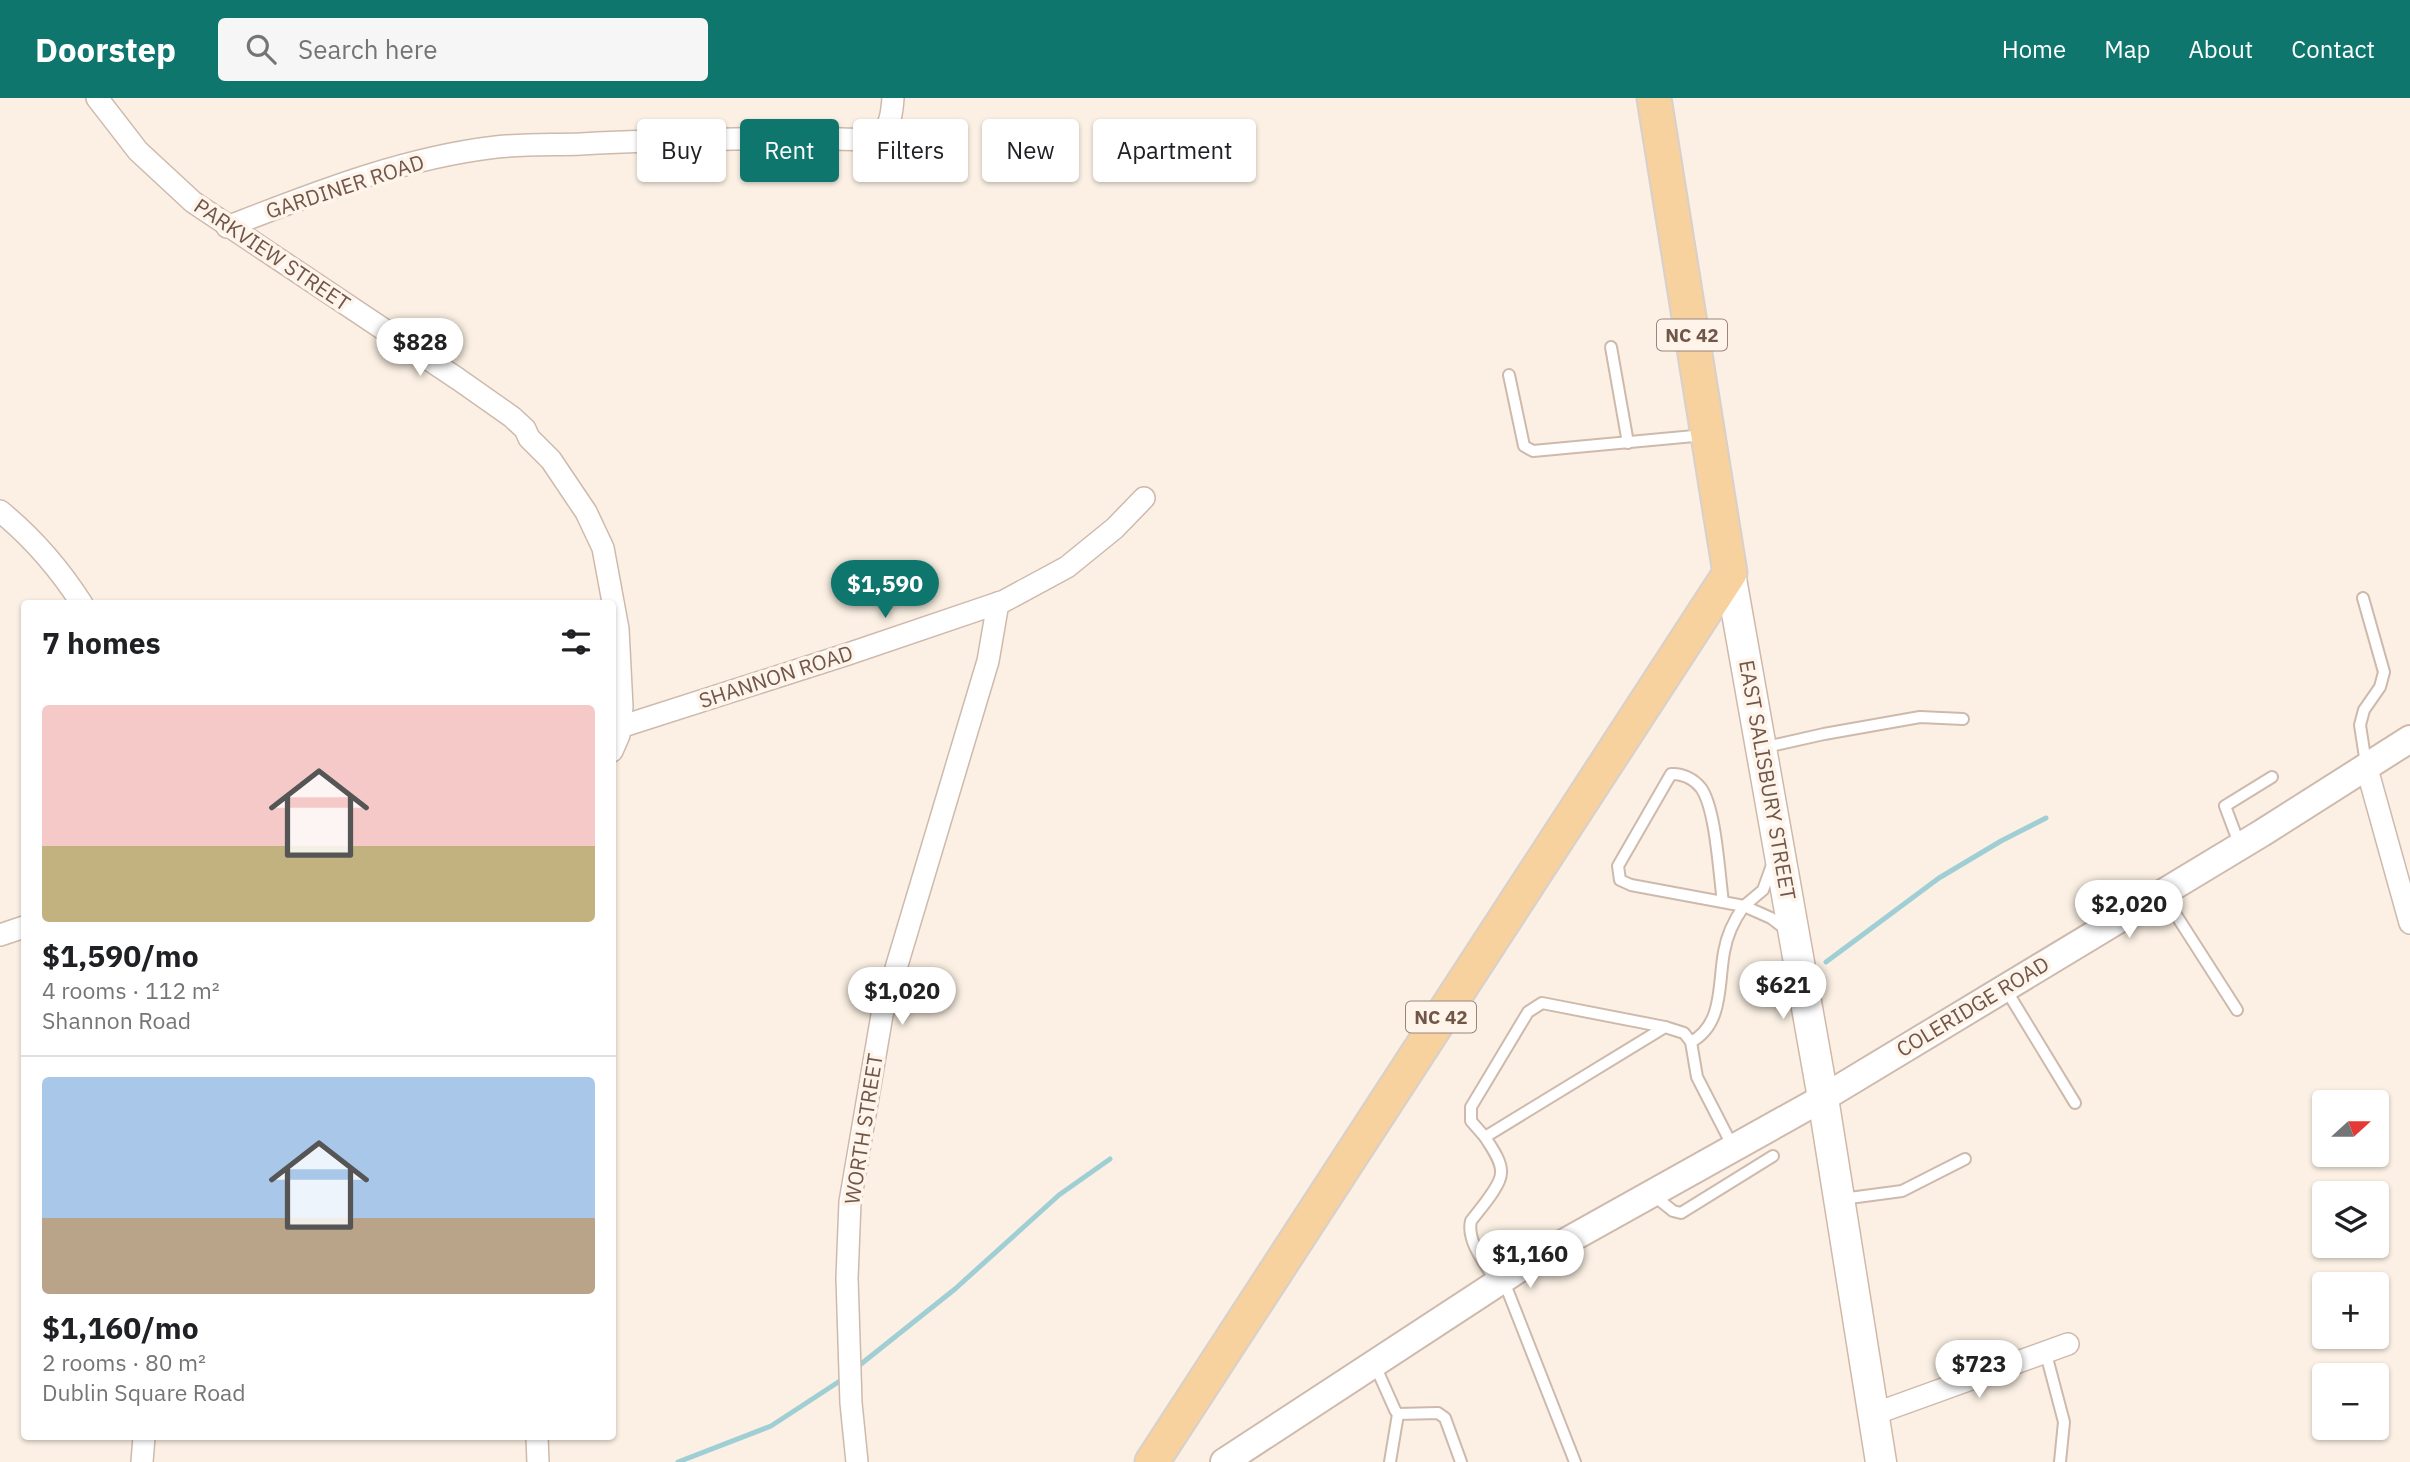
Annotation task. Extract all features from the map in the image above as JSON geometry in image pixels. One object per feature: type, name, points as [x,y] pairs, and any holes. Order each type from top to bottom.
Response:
[{"type":"main road","name":"EAST SALISBURY STREET","points":[[1654,98],[1730,573],[1823,1098],[1881,1462]]},
{"type":"main road","name":"NC 42","points":[[1152,1462],[1730,573]]},
{"type":"street","name":"PARKVIEW STREET","points":[[97,98],[138,151],[193,202],[458,379],[525,429],[529,438],[557,468],[586,512],[603,548],[613,600]]},
{"type":"street","name":"GARDINER ROAD","points":[[227,227],[401,164],[472,150],[627,142],[868,139],[878,136],[887,127],[893,98]]},
{"type":"street","name":"SHANNON ROAD","points":[[620,727],[998,603],[1067,567],[1115,528],[1144,498]]},
{"type":"street","points":[[0,511],[38,545],[79,600]]},
{"type":"street","name":"WORTH STREET","points":[[857,1462],[851,1403],[847,1278],[850,1202],[882,1015],[988,661],[998,603]]},
{"type":"street","name":"PARKVIEW STREET","points":[[616,618],[622,707],[616,742]]},
{"type":"street","name":"COLERIDGE ROAD","points":[[1227,1461],[1531,1261],[1823,1098],[2240,846],[2410,739]]},
{"type":"street","points":[[2366,765],[2410,923]]},
{"type":"street","points":[[0,934],[21,928]]},
{"type":"street","points":[[1874,1414],[2068,1344]]},
{"type":"street","points":[[142,1462],[144,1440]]},
{"type":"street","points":[[537,1440],[538,1462]]},
{"type":"lane","points":[[1611,347],[1628,443]]},
{"type":"lane","points":[[1509,375],[1524,446],[1533,452],[1708,435]]},
{"type":"lane","points":[[2363,598],[2384,672],[2380,687],[2364,710],[2360,725],[2366,765]]},
{"type":"lane","points":[[1761,748],[1920,717],[1963,719]]},
{"type":"lane","points":[[1723,902],[1710,811],[1701,788],[1689,778],[1671,774],[1618,866],[1620,880],[1631,885],[1744,906],[1771,919],[1794,936]]},
{"type":"lane","points":[[2240,846],[2225,806],[2272,777]]},
{"type":"lane","points":[[1691,1042],[1706,1033],[1714,1020],[1724,951],[1732,924],[1744,906],[1763,890],[1770,876],[1778,842]]},
{"type":"lane","points":[[2162,893],[2237,1010]]},
{"type":"lane","points":[[2005,988],[2074,1103]]},
{"type":"lane","points":[[1575,1462],[1500,1281],[1471,1237],[1471,1221],[1499,1183],[1501,1174],[1499,1163],[1485,1137],[1471,1121],[1471,1107],[1528,1012],[1542,1003],[1684,1033],[1691,1042],[1697,1077],[1734,1147]]},
{"type":"lane","points":[[1485,1137],[1665,1027]]},
{"type":"lane","points":[[1651,1194],[1673,1211],[1681,1213],[1773,1156]]},
{"type":"lane","points":[[1839,1200],[1902,1191],[1965,1159]]},
{"type":"lane","points":[[2046,1354],[2064,1422],[2060,1462]]},
{"type":"lane","points":[[1374,1363],[1398,1414],[1390,1462]]},
{"type":"lane","points":[[1398,1414],[1441,1415],[1461,1462]]},
{"type":"waterway","points":[[1826,962],[1939,878],[2046,818]]},
{"type":"waterway","points":[[856,1368],[955,1289],[1059,1195],[1110,1159]]},
{"type":"waterway","points":[[678,1462],[771,1426],[846,1377]]}]
